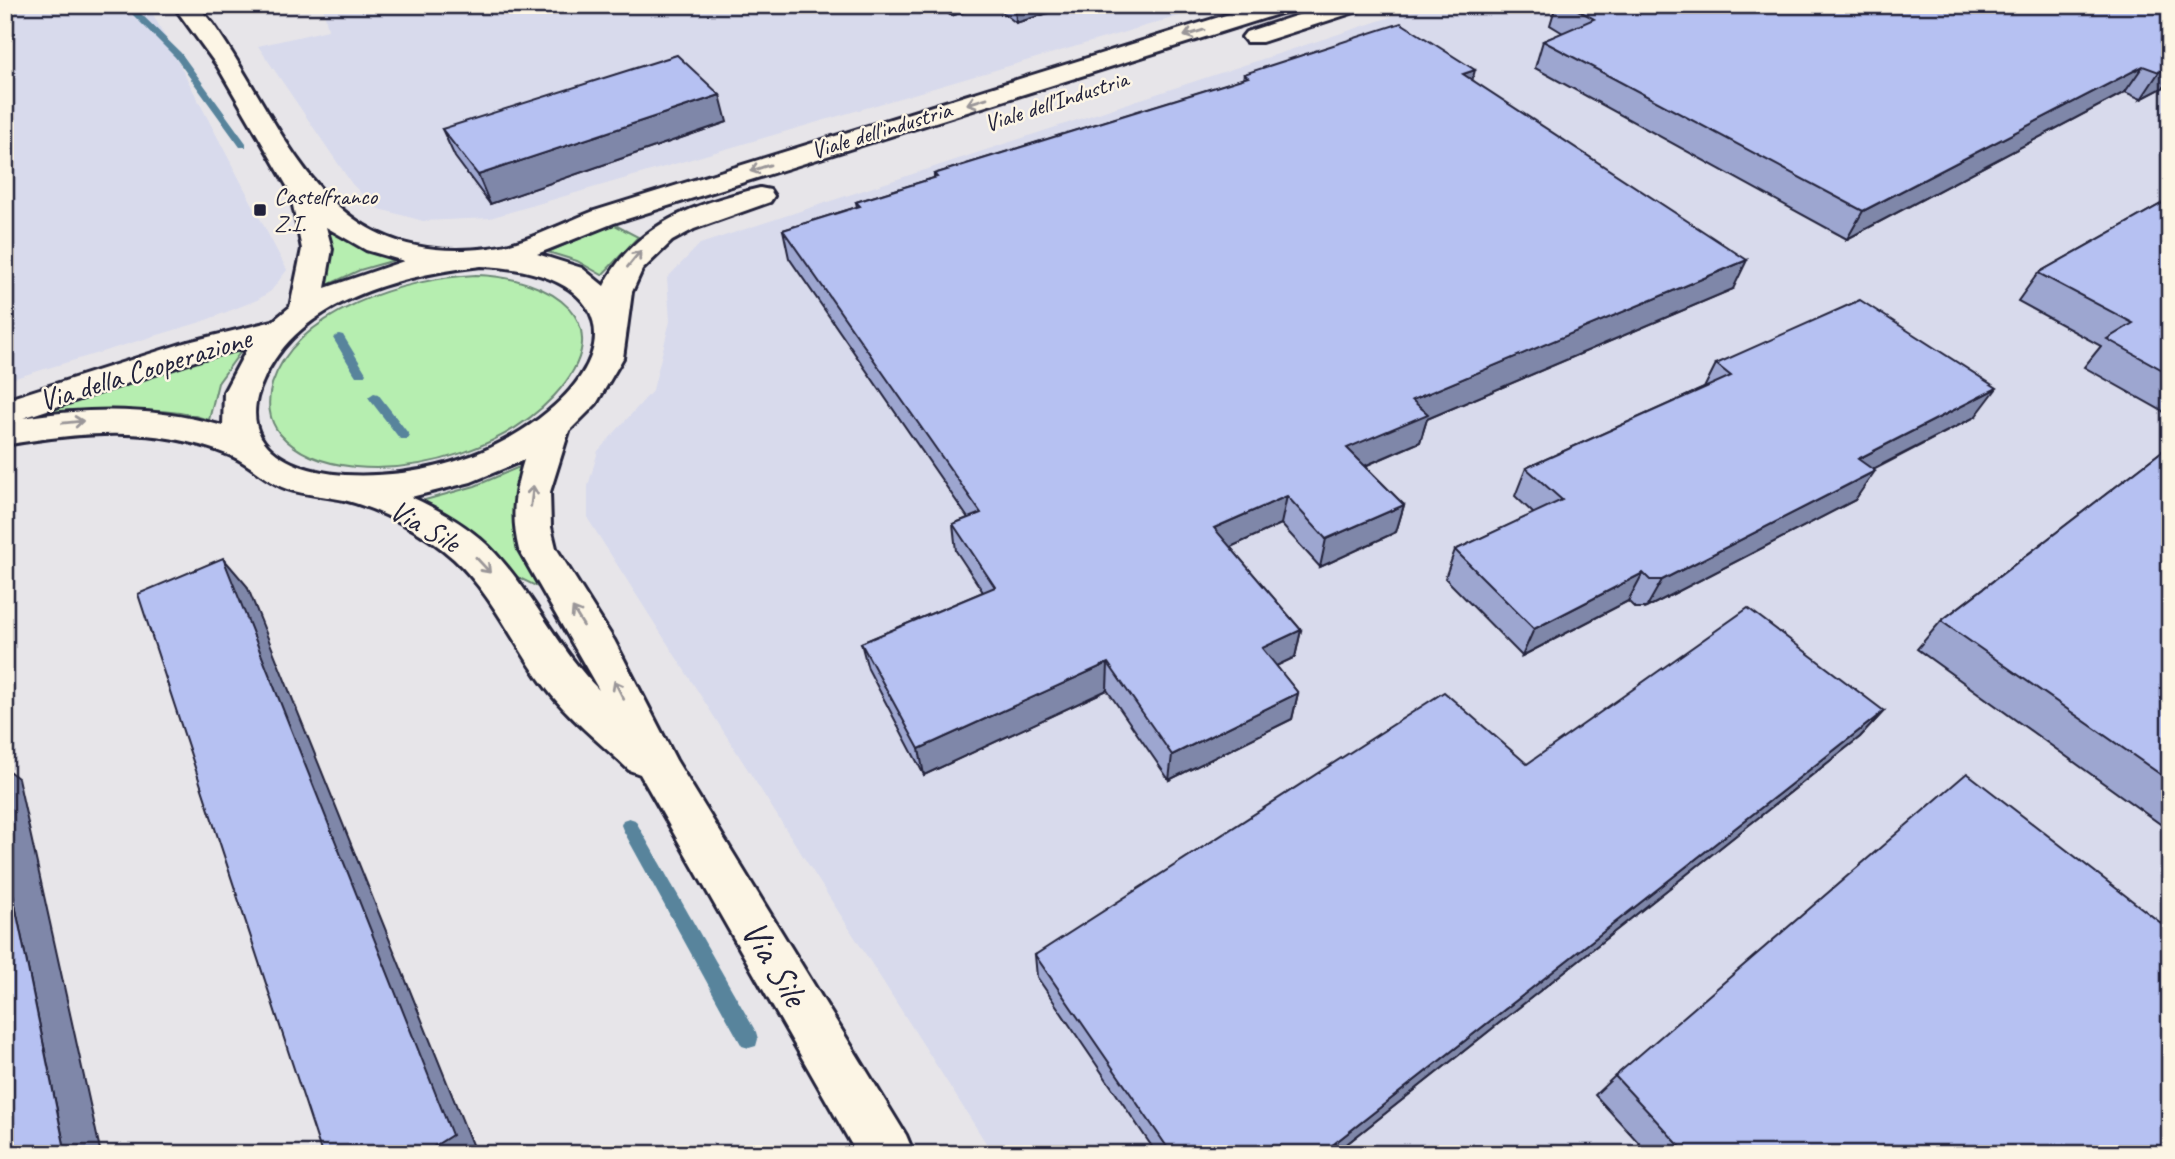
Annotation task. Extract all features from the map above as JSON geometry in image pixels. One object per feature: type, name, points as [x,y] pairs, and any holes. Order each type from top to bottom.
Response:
[{"type":"street","points":[[184,5],[205,29],[230,67],[302,188],[335,223],[359,238],[388,248],[466,258],[528,261],[567,273],[595,294],[610,321]]},
{"type":"street","name":"Viale dell'industria","points":[[295,321],[344,291],[386,274],[519,250],[604,217],[1283,5]]},
{"type":"street","name":"Viale dell'Industria","points":[[848,167],[1353,5]]},
{"type":"street","points":[[251,450],[242,434],[239,399],[254,363],[295,321],[317,249],[302,188]]},
{"type":"street","name":"Viale dell'Industria","points":[[339,487],[392,487],[436,480],[500,457],[552,426],[590,391],[601,373],[608,354],[612,303],[623,274],[652,240],[701,215],[783,188]]},
{"type":"street","name":"Via della Cooperazione","points":[[5,412],[195,350],[295,321]]},
{"type":"street","name":"Via della Cooperazione","points":[[5,433],[81,421],[131,420],[198,428],[251,450],[266,464],[287,475],[339,487]]},
{"type":"street","name":"Via Sile","points":[[552,426],[532,492],[532,527],[538,550],[600,651],[661,773],[887,1154]]},
{"type":"street","name":"Via Sile","points":[[339,487],[407,510],[463,546],[493,576],[566,683],[661,773]]},
{"type":"shaded area","points":[[5,5],[144,5],[154,16],[287,270],[271,291],[257,300],[201,322],[5,381]]},
{"type":"shaded area","points":[[323,5],[1217,5],[490,218],[423,221],[376,208],[352,184],[258,46],[328,30]]},
{"type":"shaded area","points":[[1427,5],[2170,5],[2170,1154],[993,1154],[588,519],[588,486],[598,451],[653,390],[670,321],[667,278],[700,244]]},
{"type":"green space","points":[[322,224],[353,244],[402,258],[360,270],[321,288]]},
{"type":"green space","points":[[613,224],[638,237],[602,275],[577,261],[548,252]]},
{"type":"green space","points":[[476,275],[529,284],[552,294],[569,308],[580,325],[582,346],[574,369],[554,396],[534,414],[488,442],[462,453],[408,466],[381,468],[334,464],[296,448],[280,434],[273,423],[270,410],[272,384],[285,358],[304,336],[329,318],[387,291],[418,283]]},
{"type":"green space","points":[[244,347],[218,383],[209,420],[158,411],[5,417],[206,356]]},
{"type":"green space","points":[[524,465],[542,589],[509,573],[418,502],[475,486]]},
{"type":"building","points":[[1569,5],[2170,5],[2170,67],[2159,72],[2143,66],[1863,211],[1543,41],[1594,19]]},
{"type":"building","points":[[1401,23],[1475,70],[1463,74],[1747,260],[1412,400],[1428,414],[1347,448],[1404,505],[1326,539],[1287,496],[1214,528],[1301,630],[1262,648],[1298,693],[1172,755],[1108,663],[919,749],[861,643],[995,587],[953,524],[981,513],[783,230],[860,206],[856,202],[937,177],[934,174],[1248,77],[1244,74]]},
{"type":"building","points":[[677,55],[720,95],[478,175],[442,129]]},
{"type":"building","points":[[2170,199],[2170,374],[2107,339],[2133,323],[2038,273]]},
{"type":"building","points":[[1860,300],[1997,388],[1858,459],[1875,471],[1662,580],[1650,580],[1643,573],[1534,629],[1455,550],[1562,500],[1526,468],[1731,376],[1716,364]]},
{"type":"building","points":[[2170,445],[2170,781],[1941,621]]},
{"type":"building","points":[[223,558],[452,1135],[422,1154],[322,1154],[138,594]]},
{"type":"building","points":[[1748,608],[1884,711],[1321,1154],[1172,1154],[1035,955],[1444,692],[1527,764]]},
{"type":"building","points":[[1967,773],[2170,930],[2170,1154],[1687,1154],[1615,1076]]},
{"type":"building","points":[[5,856],[66,1154],[5,1154]]},
{"type":"waterway","points":[[127,5],[178,55],[243,145]]},
{"type":"waterway","points":[[339,338],[360,373]]},
{"type":"waterway","points":[[374,397],[404,436]]},
{"type":"waterway","points":[[629,825],[749,1039]]},
{"type":"place","name":"Castelfranco Z.I.","points":[[260,210]]}]
